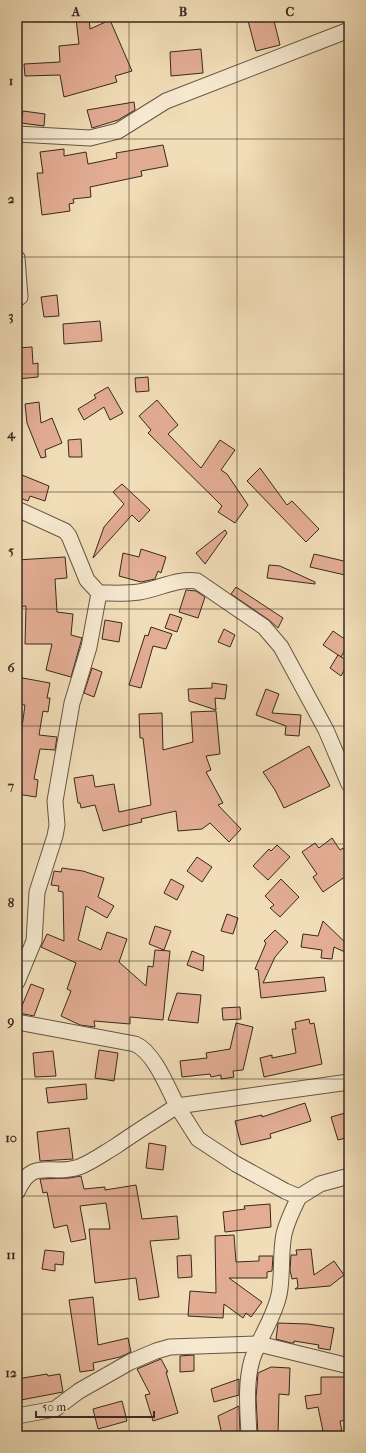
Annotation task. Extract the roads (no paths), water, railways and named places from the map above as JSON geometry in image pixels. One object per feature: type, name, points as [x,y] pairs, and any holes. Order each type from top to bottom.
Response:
[{"type":"street","points":[[17,134],[90,138],[118,132],[166,101],[349,30]]},
{"type":"street","points":[[17,258],[20,297]]},
{"type":"street","points":[[17,509],[65,531],[69,536],[87,580],[99,593],[138,592],[177,582],[188,580],[197,581],[255,619],[281,647],[292,666],[326,730],[349,784]]},
{"type":"street","points":[[17,982],[34,941],[37,892],[55,836],[57,824],[55,801],[72,703],[89,647],[99,593]]},
{"type":"street","points":[[17,1022],[134,1044],[142,1047],[155,1066],[177,1106],[198,1139],[236,1164],[299,1197]]},
{"type":"street","points":[[17,1192],[22,1182],[29,1174],[36,1170],[71,1169],[89,1163],[177,1106],[349,1082]]},
{"type":"street","points":[[249,1436],[248,1380],[253,1358],[279,1294],[284,1235],[288,1220],[299,1197],[320,1184],[349,1176]]},
{"type":"street","points":[[17,1416],[55,1409],[79,1391],[130,1362],[156,1351],[182,1346],[259,1344],[349,1366]]}]
